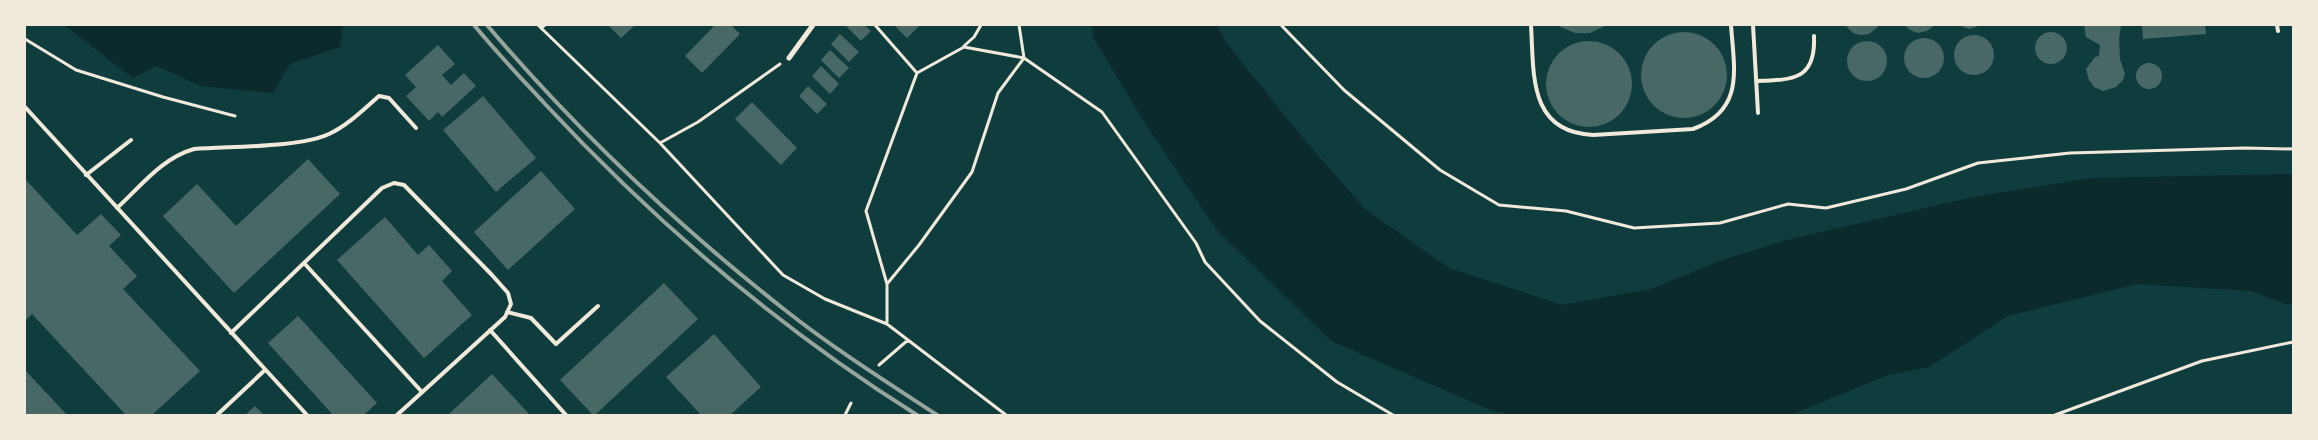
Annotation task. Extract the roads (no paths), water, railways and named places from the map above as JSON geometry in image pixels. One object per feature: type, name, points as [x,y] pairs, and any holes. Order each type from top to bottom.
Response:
[{"type":"street","points":[[789,58],[813,25]]},
{"type":"lane","points":[[1531,25],[1534,78],[1537,95],[1543,110],[1551,120],[1564,128],[1579,135],[1593,136],[1693,129],[1704,125],[1722,108],[1733,90],[1731,25]]},
{"type":"lane","points":[[1753,25],[1758,113]]},
{"type":"lane","points":[[2277,25],[2278,31]]},
{"type":"lane","points":[[1756,81],[1797,78],[1808,69],[1815,53],[1814,36]]},
{"type":"lane","points":[[117,208],[165,163],[178,154],[194,149],[306,141],[328,134],[343,126],[378,96],[389,98],[416,128]]},
{"type":"lane","points":[[25,107],[307,415]]},
{"type":"lane","points":[[86,175],[131,140]]},
{"type":"lane","points":[[231,332],[382,188],[394,183],[404,186],[508,293],[511,304],[507,312],[490,330],[397,415]]},
{"type":"lane","points":[[304,263],[422,392]]},
{"type":"lane","points":[[507,312],[531,318],[556,344],[598,306]]},
{"type":"lane","points":[[490,330],[566,415]]},
{"type":"lane","points":[[217,415],[265,370]]},
{"type":"water","points":[[64,25],[343,25],[340,47],[290,64],[273,93],[200,86],[157,66],[133,78]]},
{"type":"water","points":[[1092,25],[1216,25],[1228,45],[1302,137],[1365,209],[1449,268],[1562,305],[1651,289],[1722,260],[1787,240],[1973,197],[2092,178],[2293,174],[2293,304],[2288,305],[2251,291],[2137,284],[2008,316],[1929,367],[1888,375],[1791,415],[1516,415],[1493,411],[1331,341],[1217,230],[1143,120],[1093,37]]},
{"type":"railway","points":[[474,25],[491,46],[587,148],[675,232],[768,310],[866,382],[917,415]]},
{"type":"railway","points":[[487,25],[592,139],[705,244],[803,324],[937,415]]}]
